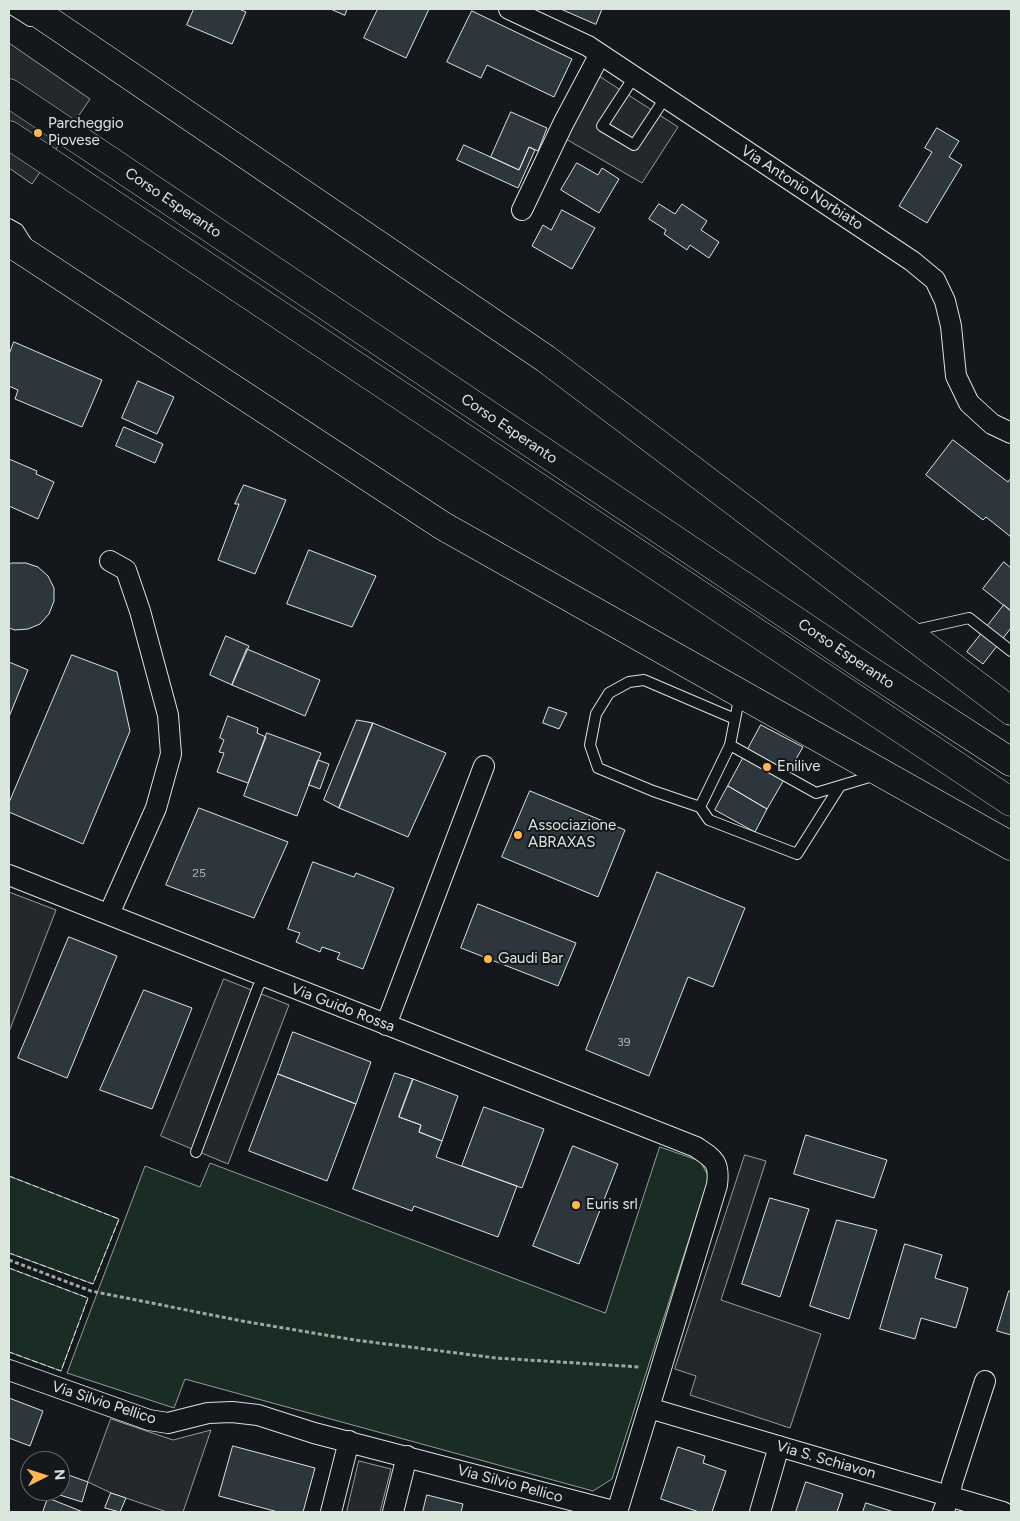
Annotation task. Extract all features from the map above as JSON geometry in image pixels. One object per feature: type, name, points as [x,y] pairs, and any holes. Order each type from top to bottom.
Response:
[{"type":"highway","points":[[36,18],[546,359],[1011,711]]},
{"type":"highway","name":"Corso Esperanto","points":[[9,93],[858,662],[1011,762]]},
{"type":"highway","points":[[9,134],[1011,802]]},
{"type":"highway","points":[[9,242],[443,526],[738,706],[881,773],[1011,846]]},
{"type":"street","name":"Via Antonio Norbiato","points":[[510,9],[588,46],[912,261],[935,280],[945,301],[951,326],[956,376],[969,403],[992,424],[1011,433]]},
{"type":"street","points":[[522,210],[600,54]]},
{"type":"street","points":[[109,914],[156,808],[171,754],[168,715],[140,611],[126,570],[110,561]]},
{"type":"street","points":[[386,1024],[484,766]]},
{"type":"street","name":"Via Guido Rossa","points":[[9,875],[678,1140]]},
{"type":"street","name":"Via Silvio Pellico","points":[[9,1370],[149,1420],[168,1423],[208,1414],[232,1412],[258,1415],[314,1432],[617,1512],[717,1185],[719,1170],[711,1158],[696,1147],[678,1140]]},
{"type":"street","points":[[946,1504],[985,1381]]},
{"type":"street","name":"Via S. Schiavon","points":[[649,1408],[779,1446],[946,1504],[1002,1512]]},
{"type":"street","points":[[331,1512],[349,1441]]},
{"type":"street","points":[[760,1512],[779,1446]]},
{"type":"street","points":[[393,1512],[407,1456]]},
{"type":"lane","points":[[11,9],[36,18]]},
{"type":"lane","points":[[634,77],[602,126],[634,145],[665,98]]},
{"type":"lane","points":[[9,224],[18,230],[38,261]]},
{"type":"lane","points":[[906,632],[969,618],[1011,651]]},
{"type":"lane","points":[[700,807],[730,745],[738,706],[644,680],[629,682],[609,693],[596,714],[590,745],[598,768],[653,791],[700,807],[709,820],[796,854],[840,786]]},
{"type":"lane","points":[[730,745],[816,793],[881,773]]},
{"type":"lane","points":[[196,1152],[258,987],[264,977]]},
{"type":"path","points":[[9,1260],[91,1291],[252,1323],[355,1340],[496,1358],[638,1366],[660,1370]]},
{"type":"green space","points":[[660,1147],[700,1161],[709,1177],[612,1479],[593,1491],[185,1379],[174,1408],[67,1373],[145,1166],[200,1187],[210,1163],[605,1313]]},
{"type":"green space","points":[[9,1176],[119,1219],[93,1284],[9,1253]]},
{"type":"green space","points":[[9,1268],[88,1298],[61,1371],[9,1352]]},
{"type":"shaded area","name":"Parcheggio Piovese","points":[[9,43],[90,99],[32,184],[9,168]]},
{"type":"shaded area","points":[[599,76],[678,127],[642,183],[566,139]]},
{"type":"shaded area","points":[[9,892],[56,910],[9,1032]]},
{"type":"shaded area","points":[[224,979],[289,1005],[228,1164],[161,1136]]},
{"type":"shaded area","points":[[745,1155],[766,1161],[721,1300],[821,1334],[790,1428],[690,1395],[696,1376],[675,1369]]},
{"type":"shaded area","points":[[111,1419],[173,1440],[211,1430],[183,1512],[167,1512],[111,1493],[88,1482]]},
{"type":"shaded area","points":[[359,1461],[391,1469],[380,1512],[347,1512]]},
{"type":"building","points":[[194,9],[239,9],[246,12],[232,44],[187,25]]},
{"type":"building","points":[[331,9],[347,9],[345,15]]},
{"type":"building","points":[[378,9],[429,9],[406,58],[364,38]]},
{"type":"building","points":[[561,9],[602,9],[596,24]]},
{"type":"building","points":[[472,11],[572,59],[554,97],[487,65],[481,78],[447,62]]},
{"type":"building","points":[[511,112],[547,128],[538,151],[529,147],[519,170],[491,157]]},
{"type":"building","points":[[937,128],[959,141],[949,157],[962,165],[927,223],[899,206],[932,152],[925,148]]},
{"type":"building","points":[[464,145],[519,170],[529,147],[535,150],[518,188],[457,160]]},
{"type":"building","points":[[577,163],[598,175],[602,168],[619,179],[599,213],[561,190]]},
{"type":"building","points":[[659,204],[675,214],[682,204],[707,221],[701,230],[719,242],[709,258],[690,245],[687,250],[664,234],[666,230],[649,219]]},
{"type":"building","points":[[562,210],[595,228],[572,269],[532,246],[543,225],[551,230]]},
{"type":"building","points":[[14,342],[102,380],[82,427],[15,399],[18,390],[9,386],[9,355]]},
{"type":"building","points":[[138,381],[174,397],[157,434],[122,418]]},
{"type":"building","points":[[124,427],[163,444],[155,463],[116,446]]},
{"type":"building","points":[[953,440],[1008,482],[1011,478],[1011,537],[986,517],[983,520],[926,475]]},
{"type":"building","points":[[9,459],[37,471],[36,474],[54,482],[38,519],[9,506]]},
{"type":"building","points":[[244,485],[286,500],[255,574],[218,560],[239,504],[235,504]]},
{"type":"building","points":[[309,550],[376,576],[352,627],[287,604]]},
{"type":"building","points":[[1004,562],[1011,568],[1011,611],[983,589]]},
{"type":"building","points":[[12,563],[26,563],[38,567],[48,576],[54,588],[54,601],[49,614],[40,624],[28,629],[15,630],[9,628],[9,565]]},
{"type":"building","points":[[1004,605],[1011,611],[1011,628],[983,664],[967,652]]},
{"type":"building","points":[[226,636],[249,646],[232,685],[210,675]]},
{"type":"building","points":[[247,649],[320,680],[305,716],[232,685]]},
{"type":"building","points":[[72,655],[117,672],[130,731],[83,844],[9,812],[9,803]]},
{"type":"building","points":[[9,662],[28,670],[9,717]]},
{"type":"building","points":[[549,707],[567,713],[559,729],[543,723]]},
{"type":"building","points":[[228,716],[258,728],[257,733],[266,737],[248,783],[217,772],[224,753],[219,752],[224,740],[220,738]]},
{"type":"building","points":[[357,720],[373,723],[339,808],[324,800]]},
{"type":"building","points":[[373,723],[446,753],[408,837],[339,808]]},
{"type":"building","points":[[761,725],[803,747],[767,809],[728,786]]},
{"type":"building","points":[[267,733],[321,753],[297,816],[244,796]]},
{"type":"building","points":[[318,760],[329,764],[320,789],[309,785]]},
{"type":"building","points":[[728,786],[767,809],[755,832],[715,810]]},
{"type":"building","points":[[530,791],[625,830],[598,897],[502,857]]},
{"type":"building","points":[[199,808],[288,842],[254,918],[166,885]]},
{"type":"building","points":[[313,862],[354,877],[356,873],[394,888],[363,969],[337,959],[340,953],[322,947],[320,952],[296,942],[300,933],[288,929]]},
{"type":"building","points":[[657,872],[745,908],[713,987],[688,977],[649,1076],[586,1050]]},
{"type":"building","points":[[478,904],[576,943],[558,986],[461,948]]},
{"type":"building","points":[[69,937],[117,956],[67,1078],[18,1058]]},
{"type":"building","points":[[144,990],[192,1008],[152,1109],[100,1090]]},
{"type":"building","points":[[293,1032],[371,1062],[356,1104],[278,1074]]},
{"type":"building","points":[[395,1073],[413,1079],[399,1117],[421,1125],[419,1132],[442,1141],[436,1157],[517,1186],[498,1237],[414,1206],[412,1211],[353,1189]]},
{"type":"building","points":[[278,1074],[356,1104],[327,1181],[249,1151]]},
{"type":"building","points":[[413,1079],[458,1096],[442,1141],[419,1132],[421,1125],[399,1117]]},
{"type":"building","points":[[484,1107],[544,1129],[522,1188],[462,1166]]},
{"type":"building","points":[[806,1135],[887,1160],[874,1198],[794,1174]]},
{"type":"building","name":"Euris srl","points":[[573,1146],[618,1164],[579,1264],[533,1246]]},
{"type":"building","points":[[770,1198],[809,1209],[780,1297],[742,1284]]},
{"type":"building","points":[[837,1220],[877,1230],[849,1319],[810,1306]]},
{"type":"building","points":[[905,1244],[942,1255],[935,1278],[968,1288],[956,1328],[921,1318],[915,1339],[880,1329]]},
{"type":"building","points":[[1009,1291],[1011,1291],[1011,1335],[997,1331]]},
{"type":"building","points":[[9,1398],[43,1411],[30,1446],[9,1438]]},
{"type":"building","points":[[233,1446],[315,1468],[303,1512],[278,1512],[219,1496]]},
{"type":"building","points":[[678,1447],[705,1456],[703,1463],[726,1471],[712,1512],[699,1512],[661,1499]]},
{"type":"building","points":[[70,1476],[88,1482],[82,1502],[70,1498]]},
{"type":"building","points":[[806,1482],[843,1494],[837,1512],[796,1512]]},
{"type":"building","points":[[111,1493],[126,1498],[120,1512],[105,1508]]},
{"type":"building","points":[[427,1495],[463,1504],[461,1512],[423,1512]]},
{"type":"building","points":[[47,1501],[56,1501],[83,1512],[43,1512]]},
{"type":"building","points":[[866,1503],[894,1512],[863,1512]]},
{"type":"fence","points":[[9,1176],[119,1219],[93,1284],[9,1253]]},
{"type":"fence","points":[[9,1268],[88,1298],[61,1371],[9,1352]]},
{"type":"place","name":"Parcheggio Piovese","points":[[38,133]]},
{"type":"place","name":"Enilive","points":[[767,767]]},
{"type":"place","name":"Associazione ABRAXAS","points":[[518,835]]},
{"type":"place","name":"Gaudi Bar","points":[[488,959]]},
{"type":"place","name":"Euris srl","points":[[576,1205]]}]
